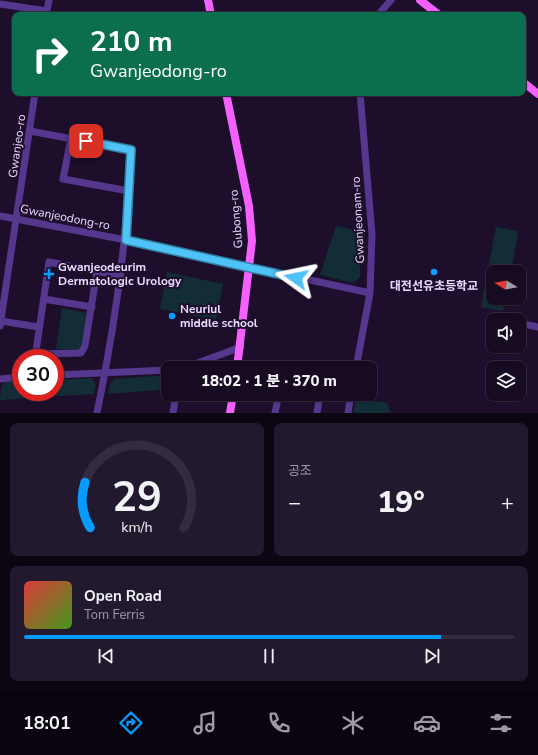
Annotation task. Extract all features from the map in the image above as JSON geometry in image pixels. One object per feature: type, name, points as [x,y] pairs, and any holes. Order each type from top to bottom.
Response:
[{"type":"main road","points":[[208,0],[210,12]]},
{"type":"main road","points":[[420,0],[435,12]]},
{"type":"main road","points":[[526,84],[538,94]]},
{"type":"main road","name":"Gubong-ro","points":[[227,96],[249,206],[252,241],[238,361]]},
{"type":"main road","points":[[230,413],[232,401]]},
{"type":"street","points":[[47,12],[49,0]]},
{"type":"street","points":[[381,12],[391,0]]},
{"type":"street","points":[[0,4],[42,12]]},
{"type":"street","name":"Gwanjeo-ro","points":[[35,96],[17,219],[0,322],[39,327]]},
{"type":"street","name":"Gwanjeonam-ro","points":[[357,361],[370,293],[372,234],[360,96]]},
{"type":"street","name":"Gwanjeodong-ro","points":[[30,131],[131,150],[126,240]]},
{"type":"street","points":[[71,138],[63,179],[129,191]]},
{"type":"street","name":"Gwanjeodong-ro","points":[[0,216],[126,240],[370,293]]},
{"type":"street","points":[[98,413],[106,373],[126,240]]},
{"type":"street","points":[[36,349],[49,262],[121,276]]},
{"type":"street","points":[[64,354],[81,353],[85,346],[97,271]]},
{"type":"street","points":[[44,299],[92,308]]},
{"type":"street","points":[[526,324],[538,327]]},
{"type":"street","points":[[203,361],[240,347]]},
{"type":"street","points":[[64,375],[161,370]]},
{"type":"street","points":[[0,379],[12,378]]},
{"type":"street","points":[[173,413],[175,401]]},
{"type":"street","points":[[275,413],[278,401]]},
{"type":"street","points":[[317,413],[319,401]]},
{"type":"street","points":[[348,413],[350,401]]},
{"type":"shaded area","points":[[336,226],[361,231],[360,277],[354,283],[320,275]]},
{"type":"shaded area","points":[[496,227],[518,231],[512,265],[489,265]]},
{"type":"shaded area","points":[[167,272],[223,284],[216,320],[160,309]]},
{"type":"shaded area","points":[[486,280],[486,305],[504,305],[503,311],[481,307]]},
{"type":"shaded area","points":[[62,308],[87,313],[84,345],[80,350],[56,349]]},
{"type":"shaded area","points":[[161,376],[161,390],[108,394],[110,384],[114,379]]},
{"type":"shaded area","points":[[91,378],[96,384],[94,394],[64,396],[64,380]]},
{"type":"shaded area","points":[[4,382],[12,382],[12,399],[0,400],[1,387]]},
{"type":"shaded area","points":[[356,401],[375,401],[387,403],[391,413],[353,413]]},
{"type":"place","name":"대전선유초등학교","points":[[434,272]]},
{"type":"place","name":"Gwanjeodeurim Dermatologic Urology","points":[[49,274]]},
{"type":"place","name":"Neuriul middle school","points":[[172,316]]},
{"type":"route","points":[[86,141],[131,150],[126,240],[296,278]]}]
